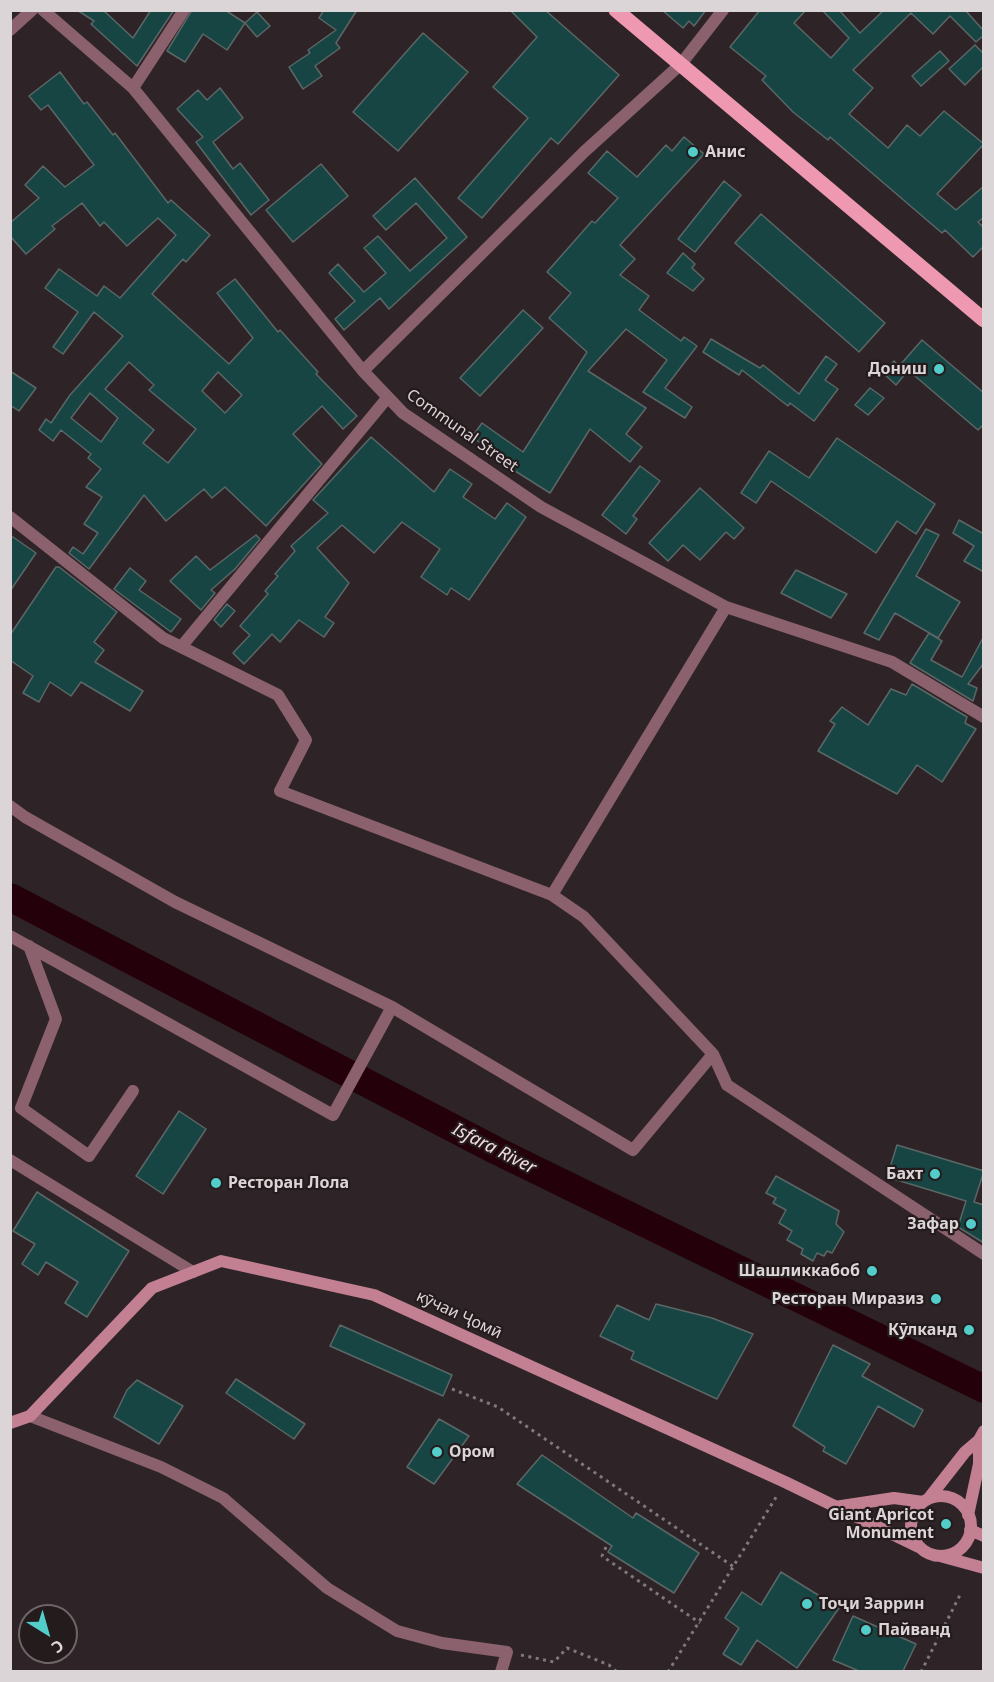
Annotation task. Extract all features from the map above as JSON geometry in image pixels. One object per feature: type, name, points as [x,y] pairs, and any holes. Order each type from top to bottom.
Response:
[{"type":"main road","points":[[616,10],[984,320]]},
{"type":"main road","name":"кӯчаи Ҷомӣ","points":[[10,1423],[30,1416],[152,1288],[221,1261],[374,1295],[785,1482],[834,1508],[920,1547]]},
{"type":"main road","points":[[981,1436],[914,1511],[911,1520],[914,1539],[920,1547],[939,1556],[984,1569]]},
{"type":"main road","points":[[939,1556],[948,1555],[963,1546],[970,1530],[968,1515],[979,1464],[981,1436]]},
{"type":"main road","points":[[834,1508],[894,1498],[926,1500],[948,1497],[957,1500],[968,1515]]},
{"type":"main road","points":[[970,1530],[984,1536]]},
{"type":"street","points":[[10,30],[32,10]]},
{"type":"street","name":"Communal Street","points":[[43,10],[133,88],[363,371],[403,413],[541,507],[726,607],[892,662],[984,717]]},
{"type":"street","points":[[133,88],[184,10]]},
{"type":"street","points":[[363,371],[584,152],[681,64],[723,10]]},
{"type":"street","points":[[181,647],[388,397]]},
{"type":"street","points":[[10,517],[163,638],[278,695],[306,740],[280,790],[552,895],[584,917],[713,1054],[727,1085],[984,1254]]},
{"type":"street","points":[[552,895],[726,607]]},
{"type":"street","points":[[10,806],[25,817],[175,902],[392,1007],[633,1150],[713,1054]]},
{"type":"street","points":[[10,936],[333,1115],[392,1007]]},
{"type":"street","points":[[29,946],[56,1019],[21,1108],[89,1156],[133,1091]]},
{"type":"street","points":[[10,1160],[193,1272]]},
{"type":"street","points":[[30,1416],[161,1467],[223,1498],[327,1588],[397,1631],[441,1643],[507,1652],[501,1671]]},
{"type":"path","points":[[452,1389],[498,1407],[734,1567]]},
{"type":"path","points":[[668,1671],[700,1623],[785,1482]]},
{"type":"path","points":[[606,1547],[602,1556],[700,1623]]},
{"type":"path","points":[[921,1671],[961,1593]]},
{"type":"path","points":[[507,1652],[554,1662],[567,1648],[609,1665],[616,1671]]},
{"type":"building","points":[[77,10],[103,10],[133,38],[151,10],[174,10],[137,66],[91,24],[94,21]]},
{"type":"building","points":[[192,10],[225,10],[245,23],[227,50],[203,34],[185,62],[167,51]]},
{"type":"building","points":[[324,10],[357,10],[336,43],[340,48],[315,66],[322,76],[303,89],[289,67],[310,53],[308,50],[336,30],[319,18]]},
{"type":"building","points":[[510,10],[545,10],[619,75],[558,144],[551,138],[482,218],[458,198],[528,118],[493,87],[537,37]]},
{"type":"building","points":[[662,10],[706,10],[694,26],[689,21],[683,28]]},
{"type":"building","points":[[760,10],[806,10],[794,23],[831,58],[849,38],[822,10],[839,10],[860,33],[884,10],[965,10],[984,31],[984,35],[976,42],[950,16],[933,34],[911,13],[853,70],[873,88],[849,114],[888,148],[907,125],[920,136],[944,111],[984,144],[937,194],[956,210],[984,186],[984,217],[978,222],[984,228],[984,246],[973,257],[945,230],[942,233],[830,137],[828,140],[793,112],[762,80],[766,76],[730,47]]},
{"type":"building","points":[[257,12],[270,26],[257,37],[245,23]]},
{"type":"building","points":[[423,33],[468,72],[398,151],[353,112]]},
{"type":"building","points":[[975,45],[984,54],[984,66],[965,85],[949,69]]},
{"type":"building","points":[[940,51],[949,61],[921,86],[912,76]]},
{"type":"building","points":[[60,72],[84,104],[87,102],[113,135],[115,133],[168,203],[171,200],[210,235],[186,262],[183,259],[152,294],[229,364],[253,338],[217,293],[235,279],[278,332],[280,330],[318,372],[316,374],[357,416],[343,429],[322,406],[293,434],[322,464],[266,526],[225,487],[212,498],[204,489],[166,521],[144,495],[89,569],[69,553],[73,547],[83,554],[98,533],[84,524],[102,497],[86,487],[101,469],[88,458],[91,454],[61,430],[53,441],[39,430],[46,419],[51,423],[70,395],[123,336],[94,312],[63,354],[53,347],[78,312],[45,288],[59,269],[97,296],[104,286],[120,298],[176,235],[158,218],[127,246],[104,222],[100,226],[82,203],[52,226],[55,229],[26,254],[10,236],[10,223],[39,198],[25,185],[43,166],[65,187],[94,165],[48,105],[41,110],[29,96]],"holes":[[[129,362],[154,385],[149,390],[196,429],[168,463],[143,443],[154,430],[105,389]],[[218,372],[242,395],[225,413],[202,391]],[[90,393],[118,418],[101,442],[71,418]]]},
{"type":"building","points":[[220,88],[243,118],[213,142],[233,169],[240,163],[269,200],[251,215],[196,142],[203,137],[177,109],[198,90],[207,100]]},
{"type":"building","points":[[684,137],[704,154],[620,245],[635,259],[620,275],[649,296],[639,310],[681,341],[684,337],[697,346],[665,388],[692,407],[685,418],[643,392],[667,360],[626,329],[588,371],[646,408],[626,434],[642,447],[630,462],[590,429],[550,493],[512,469],[514,466],[472,437],[482,423],[523,452],[587,352],[549,318],[571,293],[547,272],[592,221],[595,223],[618,198],[588,173],[607,151],[637,177],[666,145],[672,151]]},
{"type":"building","points":[[321,164],[348,196],[293,242],[266,210]]},
{"type":"building","points":[[415,178],[467,237],[389,309],[380,298],[344,330],[335,319],[355,301],[329,273],[338,264],[364,292],[386,273],[364,248],[378,236],[410,271],[447,238],[416,203],[386,230],[373,216]]},
{"type":"building","points":[[724,181],[741,195],[695,252],[678,239]]},
{"type":"building","points":[[761,214],[885,323],[859,352],[735,243]]},
{"type":"building","points":[[683,253],[695,264],[692,268],[704,279],[693,291],[667,273]]},
{"type":"building","points":[[523,310],[543,328],[480,396],[460,378]]},
{"type":"building","points":[[711,339],[760,368],[763,365],[799,394],[826,356],[837,364],[825,380],[838,389],[814,421],[790,403],[788,406],[742,370],[739,375],[703,352]]},
{"type":"building","points":[[922,340],[984,393],[984,424],[978,430],[901,364]]},
{"type":"building","points":[[894,361],[906,373],[896,385],[883,373]]},
{"type":"building","points":[[10,371],[36,388],[19,411],[10,405]]},
{"type":"building","points":[[870,388],[884,398],[868,415],[855,405]]},
{"type":"building","points":[[371,437],[434,492],[450,469],[472,484],[463,497],[495,519],[507,503],[526,517],[469,600],[451,588],[447,595],[421,577],[440,549],[402,522],[374,553],[342,525],[317,548],[349,583],[325,617],[334,623],[324,637],[299,620],[280,642],[272,634],[244,664],[233,653],[250,635],[240,626],[268,594],[265,591],[278,576],[275,574],[295,551],[291,546],[328,513],[313,500]]},
{"type":"building","points":[[837,438],[935,504],[916,534],[897,521],[876,553],[771,481],[756,503],[741,493],[769,451],[809,478]]},
{"type":"building","points":[[640,466],[660,481],[633,516],[637,519],[626,534],[602,515]]},
{"type":"building","points":[[700,488],[744,528],[734,539],[726,532],[700,560],[683,545],[668,561],[649,543]]},
{"type":"building","points":[[959,520],[982,533],[984,531],[984,572],[964,561],[974,546],[953,533]]},
{"type":"building","points":[[926,529],[939,535],[916,576],[960,602],[938,638],[895,613],[879,640],[864,633]]},
{"type":"building","points":[[10,535],[36,553],[10,591]]},
{"type":"building","points":[[256,535],[260,539],[235,569],[211,590],[215,593],[201,610],[170,581],[196,556],[210,570]]},
{"type":"building","points":[[56,567],[117,612],[94,642],[104,650],[95,662],[143,691],[130,711],[81,682],[71,696],[50,682],[39,702],[23,693],[33,676],[10,660],[10,635]]},
{"type":"building","points":[[130,568],[146,581],[139,590],[181,619],[171,632],[114,589]]},
{"type":"building","points":[[796,570],[847,594],[831,618],[781,593]]},
{"type":"building","points":[[227,604],[235,611],[221,627],[214,620]]},
{"type":"building","points":[[929,633],[942,641],[931,660],[962,677],[984,636],[984,663],[968,684],[977,688],[973,701],[910,663]]},
{"type":"building","points":[[912,684],[967,717],[965,723],[976,729],[942,782],[917,765],[897,794],[818,751],[835,724],[830,721],[842,707],[868,725],[891,689],[906,695]]},
{"type":"building","points":[[179,1111],[206,1129],[163,1194],[136,1176]]},
{"type":"building","name":"Бахт","points":[[897,1145],[984,1171],[974,1202],[984,1205],[984,1243],[958,1227],[966,1201],[887,1177]]},
{"type":"building","points":[[776,1176],[839,1211],[836,1224],[844,1232],[832,1253],[827,1251],[824,1256],[817,1253],[813,1261],[801,1254],[803,1249],[787,1240],[792,1231],[779,1223],[786,1210],[773,1203],[776,1198],[766,1193]]},
{"type":"building","points":[[37,1192],[129,1251],[87,1317],[65,1303],[78,1282],[46,1262],[38,1275],[22,1264],[35,1244],[13,1231]]},
{"type":"building","points":[[656,1304],[712,1318],[753,1334],[717,1399],[631,1359],[634,1352],[600,1336],[617,1305],[649,1320]]},
{"type":"building","points":[[340,1325],[452,1375],[443,1396],[330,1346]]},
{"type":"building","points":[[833,1345],[870,1364],[862,1376],[923,1410],[914,1427],[878,1406],[846,1464],[823,1451],[825,1447],[793,1426]]},
{"type":"building","points":[[236,1379],[305,1424],[294,1439],[226,1393]]},
{"type":"building","points":[[137,1380],[183,1406],[159,1444],[114,1417],[127,1390]]},
{"type":"building","name":"Ором","points":[[439,1419],[469,1436],[434,1484],[407,1467]]},
{"type":"building","points":[[542,1455],[633,1518],[636,1513],[699,1553],[674,1593],[608,1552],[612,1546],[517,1484]]},
{"type":"building","points":[[781,1572],[839,1608],[797,1668],[757,1640],[741,1665],[723,1654],[739,1628],[725,1618],[742,1592],[761,1605]]},
{"type":"building","name":"Пайванд","points":[[853,1616],[916,1644],[903,1671],[859,1671],[833,1660]]},
{"type":"waterway","name":"Isfara River","points":[[10,897],[495,1150],[984,1389]]},
{"type":"place","name":"Анис","points":[[693,152]]},
{"type":"place","name":"Дониш","points":[[939,369]]},
{"type":"place","name":"Бахт","points":[[935,1174]]},
{"type":"place","name":"Ресторан Лола","points":[[216,1183]]},
{"type":"place","name":"Зафар","points":[[971,1224]]},
{"type":"place","name":"Шашликкабоб","points":[[872,1271]]},
{"type":"place","name":"Ресторан Миразиз","points":[[936,1299]]},
{"type":"place","name":"Кӯлканд","points":[[969,1330]]},
{"type":"place","name":"Ором","points":[[437,1452]]},
{"type":"place","name":"Giant Apricot Monument","points":[[946,1524]]},
{"type":"place","name":"Тоҷи Заррин","points":[[807,1604]]},
{"type":"place","name":"Пайванд","points":[[866,1630]]}]
